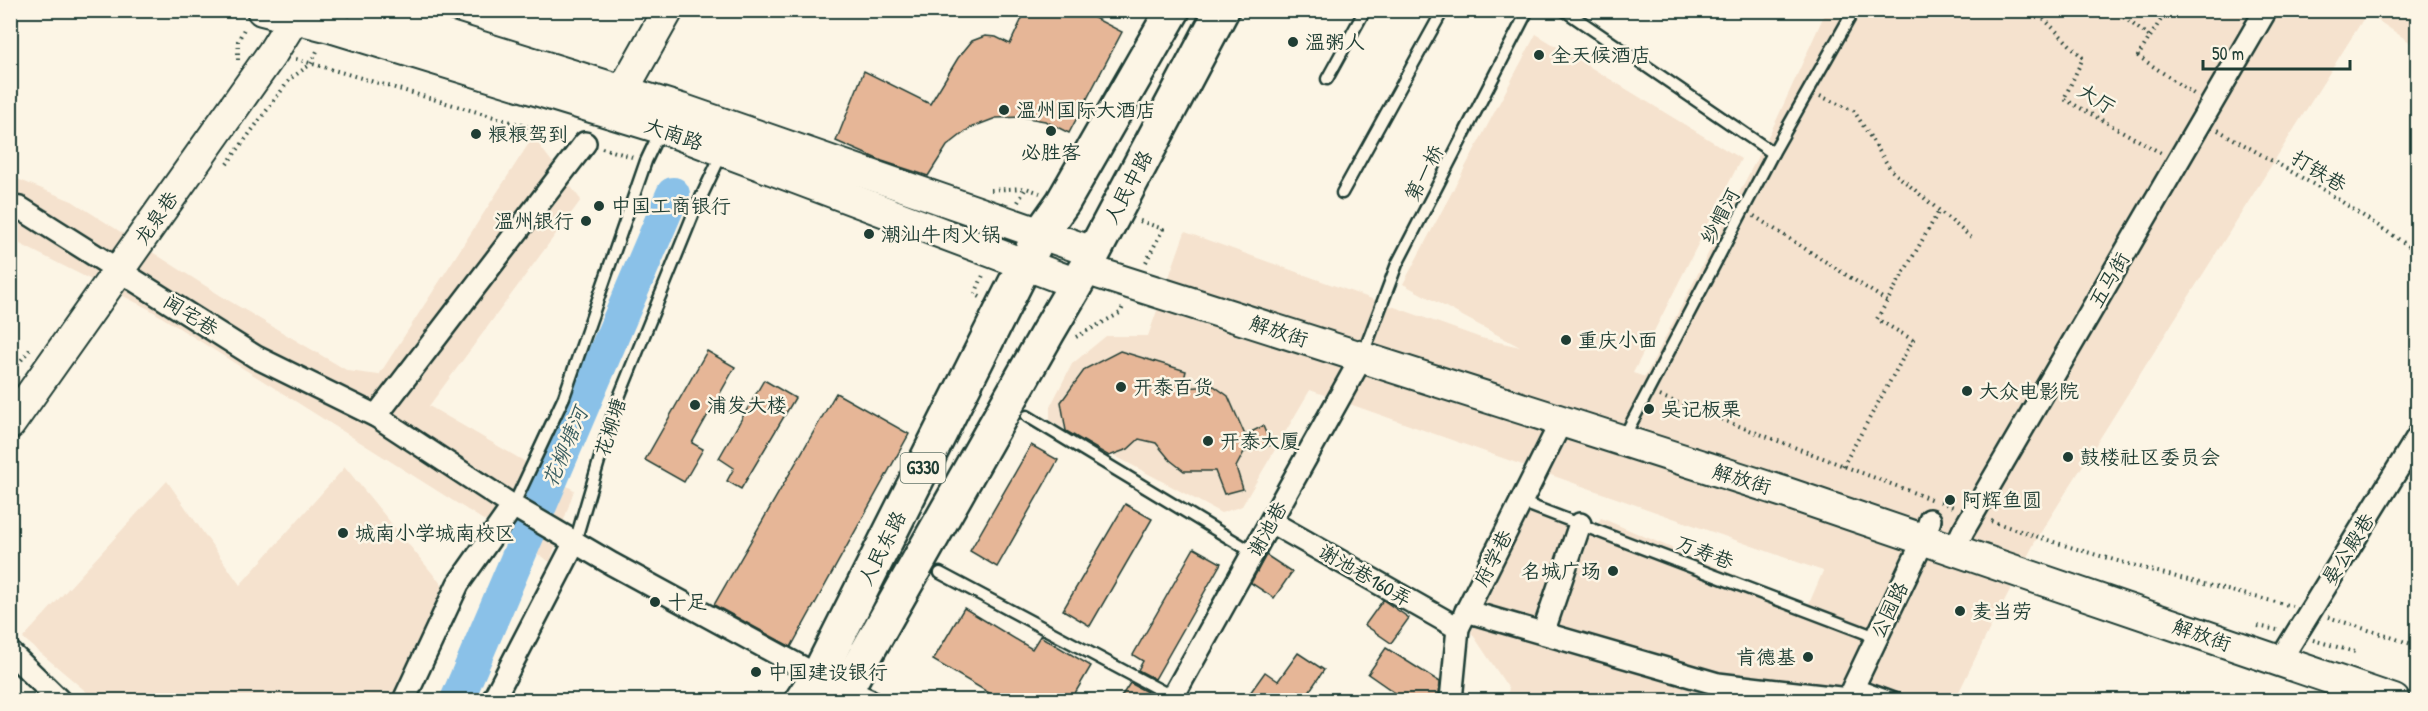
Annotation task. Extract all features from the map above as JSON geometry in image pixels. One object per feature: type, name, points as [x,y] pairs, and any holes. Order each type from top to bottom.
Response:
[{"type":"highway","name":"G330","points":[[1041,233],[1063,202],[1173,10]]},
{"type":"highway","name":"人民中路","points":[[1085,268],[1222,10]]},
{"type":"highway","name":"人民东路","points":[[810,688],[1041,233]]},
{"type":"highway","name":"人民东路","points":[[852,697],[1048,332],[1085,268]]},
{"type":"street","name":"大南路","points":[[262,10],[296,14],[330,27],[728,138],[1041,233],[1085,268]]},
{"type":"street","name":"大南路","points":[[363,10],[622,92],[672,123]]},
{"type":"street","points":[[622,92],[668,10]]},
{"type":"street","name":"五马街","points":[[1954,550],[2266,10]]},
{"type":"street","name":"龙泉巷","points":[[10,424],[273,52],[296,14]]},
{"type":"street","name":"大南路","points":[[728,138],[1025,264],[1085,268]]},
{"type":"street","points":[[376,416],[585,143]]},
{"type":"street","name":"闻宅巷","points":[[10,206],[20,208],[256,357],[376,416],[513,506],[810,688],[852,697]]},
{"type":"street","name":"解放街","points":[[1085,268],[1787,494],[1926,530],[1954,550],[2394,700]]},
{"type":"street","name":"谢池巷","points":[[1172,698],[1362,357]]},
{"type":"street","name":"府学巷","points":[[1451,700],[1462,620],[1561,422]]},
{"type":"street","name":"晏公殿巷","points":[[2278,662],[2418,436]]},
{"type":"street","points":[[404,700],[458,584],[513,506]]},
{"type":"street","name":"谢池巷160弄","points":[[1271,522],[1462,620],[1543,633],[1718,684],[1850,694]]},
{"type":"street","points":[[1543,633],[1580,524]]},
{"type":"street","name":"公园路","points":[[1850,694],[1926,530]]},
{"type":"street","name":"花柳塘","points":[[493,700],[574,542]]},
{"type":"street","points":[[10,652],[59,700]]},
{"type":"lane","points":[[1328,79],[1365,10]]},
{"type":"lane","points":[[1342,193],[1443,10]]},
{"type":"lane","name":"第一桥","points":[[1362,357],[1397,264],[1528,10]]},
{"type":"lane","points":[[1563,10],[1773,153]]},
{"type":"lane","name":"纱帽河","points":[[1622,442],[1773,153],[1854,10]]},
{"type":"lane","points":[[513,506],[564,397],[646,161],[672,123]]},
{"type":"lane","name":"花柳塘","points":[[574,542],[615,407],[695,210],[728,138]]},
{"type":"lane","points":[[1027,416],[1254,552]]},
{"type":"lane","name":"万寿巷","points":[[1521,502],[1876,637]]},
{"type":"lane","points":[[940,573],[1172,698]]},
{"type":"lane","points":[[1850,694],[1898,700]]},
{"type":"path","name":"大厅","points":[[2035,10],[2083,58],[2064,99],[2178,162]]},
{"type":"path","points":[[2114,10],[2150,37],[2166,10]]},
{"type":"path","name":"打铁巷","points":[[2150,37],[2138,56],[2207,113],[2418,252]]},
{"type":"path","points":[[310,64],[646,161]]},
{"type":"path","points":[[1808,91],[1854,111],[1891,170],[1973,239]]},
{"type":"path","points":[[1744,209],[1887,301]]},
{"type":"path","points":[[1843,466],[1913,340],[1877,319],[1939,211]]},
{"type":"path","points":[[2310,611],[2418,646]]},
{"type":"shaded area","points":[[1826,11],[2417,11],[2417,47],[2367,13],[2036,540],[1955,700],[1504,700],[1509,689],[1471,632],[1529,511],[1591,536],[1601,518],[1808,606],[1823,571],[1310,390],[1242,506],[1221,513],[1050,421],[1050,407],[1072,364],[1106,336],[1148,336],[1185,232],[1481,338],[1520,347],[1403,284],[1536,34],[1741,159],[1633,373],[1645,377],[1777,119]]},
{"type":"shaded area","points":[[533,137],[581,200],[429,406],[574,490],[550,562],[149,309],[20,244],[11,242],[10,176],[72,201],[226,299],[348,371],[379,375]]},
{"type":"shaded area","name":"城南小学城南校区","points":[[345,467],[460,607],[390,700],[96,700],[23,638],[167,481],[240,585]]},
{"type":"building","points":[[1026,10],[1079,10],[1122,32],[1069,133],[1045,121],[1022,117],[996,118],[970,128],[947,146],[928,176],[882,161],[836,141],[864,71],[930,104],[958,58],[972,41],[985,36],[996,37],[1010,44]]},
{"type":"building","name":"浦发大楼","points":[[707,351],[735,367],[692,443],[703,449],[684,482],[645,460]]},
{"type":"building","points":[[1120,351],[1186,371],[1182,388],[1214,386],[1228,396],[1245,435],[1263,426],[1271,445],[1244,452],[1236,467],[1243,489],[1224,494],[1215,471],[1184,471],[1170,460],[1156,443],[1139,439],[1128,449],[1109,456],[1066,431],[1061,402],[1085,369]]},
{"type":"building","name":"浦发大楼","points":[[764,380],[795,398],[741,489],[727,481],[734,468],[719,458]]},
{"type":"building","points":[[836,393],[909,434],[791,647],[714,605]]},
{"type":"building","points":[[1031,445],[1058,460],[997,567],[970,551]]},
{"type":"building","points":[[1125,504],[1152,519],[1090,626],[1063,610]]},
{"type":"building","points":[[1194,548],[1221,563],[1155,679],[1138,670],[1143,661],[1133,655]]},
{"type":"building","points":[[1266,555],[1292,572],[1274,598],[1251,583]]},
{"type":"building","points":[[1383,600],[1409,618],[1391,643],[1365,625]]},
{"type":"building","points":[[964,608],[1032,649],[1040,636],[1091,666],[1071,700],[1001,700],[933,660]]},
{"type":"building","points":[[1386,648],[1440,682],[1439,694],[1434,700],[1394,700],[1398,695],[1368,674]]},
{"type":"building","points":[[1298,653],[1324,670],[1306,696],[1299,691],[1293,700],[1245,700],[1265,672],[1278,681]]},
{"type":"building","points":[[1130,683],[1147,692],[1142,700],[1119,700]]},
{"type":"waterway","name":"花柳塘河","points":[[457,700],[673,194]]},
{"type":"place","name":"温粥人","points":[[1293,42]]},
{"type":"place","name":"全天候酒店","points":[[1539,55]]},
{"type":"place","name":"温州国际大酒店","points":[[1004,110]]},
{"type":"place","name":"必胜客","points":[[1051,131]]},
{"type":"place","name":"粮粮驾到","points":[[476,134]]},
{"type":"place","name":"中国工商银行","points":[[599,206]]},
{"type":"place","name":"温州银行","points":[[586,221]]},
{"type":"place","name":"潮汕牛肉火锅","points":[[869,234]]},
{"type":"place","name":"重庆小面","points":[[1566,340]]},
{"type":"place","name":"开泰百货","points":[[1121,387]]},
{"type":"place","name":"大众电影院","points":[[1967,391]]},
{"type":"place","name":"浦发大楼","points":[[695,405]]},
{"type":"place","name":"吴记板栗","points":[[1649,409]]},
{"type":"place","name":"开泰大厦","points":[[1208,441]]},
{"type":"place","name":"鼓楼社区委员会","points":[[2068,457]]},
{"type":"place","name":"阿辉鱼圆","points":[[1950,500]]},
{"type":"place","name":"城南小学城南校区","points":[[343,533]]},
{"type":"place","name":"名城广场","points":[[1613,571]]},
{"type":"place","name":"十足","points":[[655,602]]},
{"type":"place","name":"麦当劳","points":[[1960,611]]},
{"type":"place","name":"肯德基","points":[[1808,657]]},
{"type":"place","name":"中国建设银行","points":[[756,672]]}]
